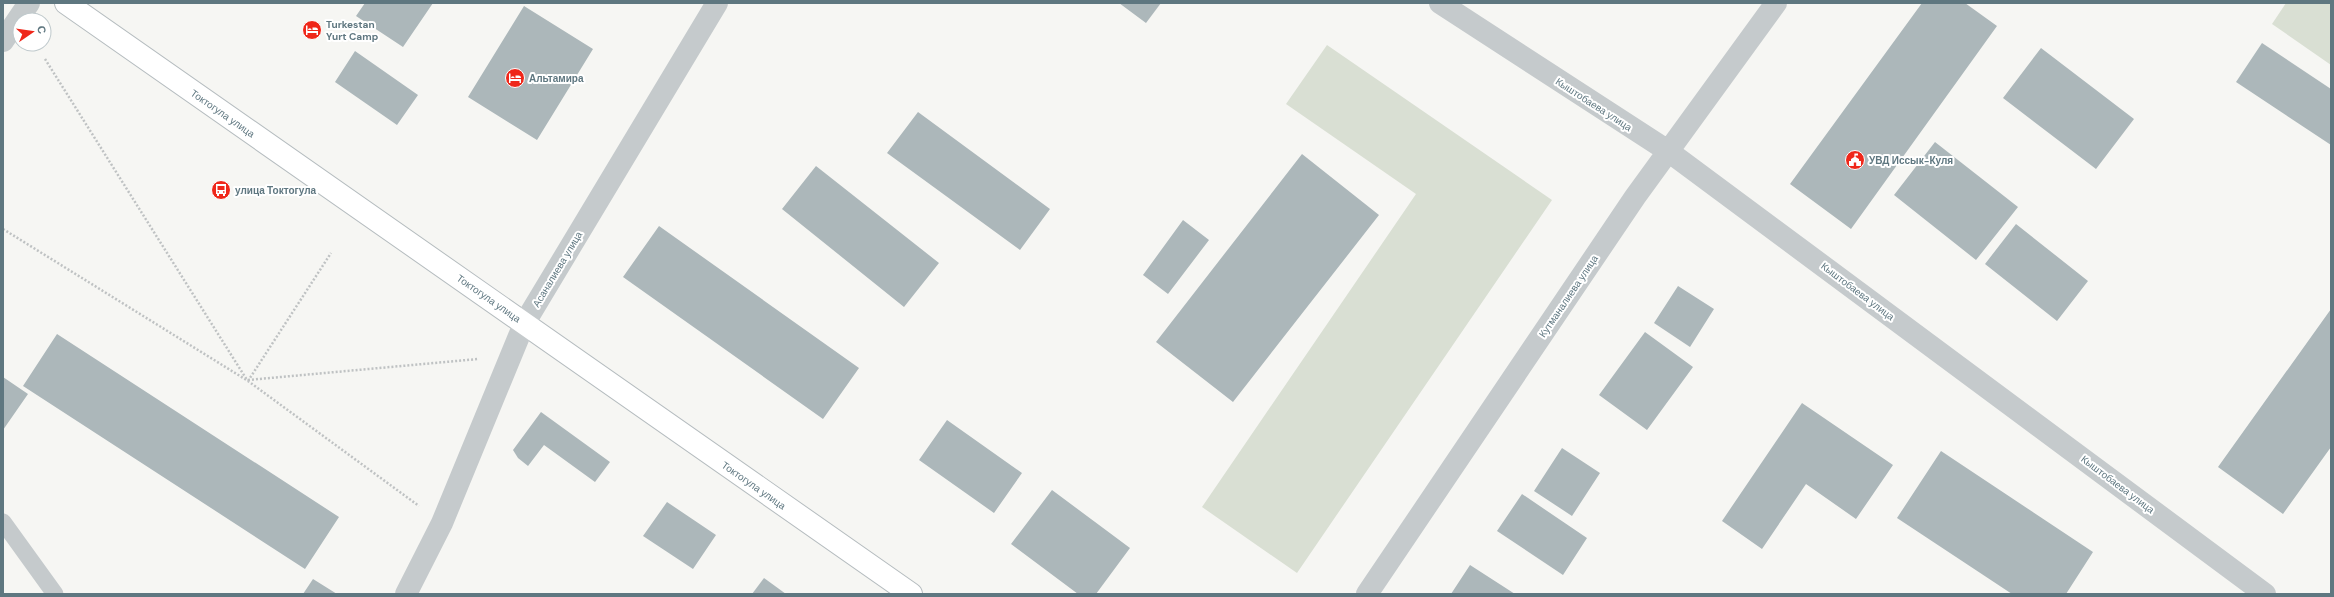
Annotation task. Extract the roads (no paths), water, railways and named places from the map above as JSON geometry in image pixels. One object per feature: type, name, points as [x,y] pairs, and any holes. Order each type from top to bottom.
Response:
[{"type":"main road","name":"Токтогула улица","points":[[66,3],[911,594]]},
{"type":"street","points":[[3,41],[29,3]]},
{"type":"street","name":"Асаналиева улица","points":[[406,594],[442,523],[524,324],[717,3]]},
{"type":"street","name":"Кыштобаева улица","points":[[1440,3],[1668,151],[2266,594]]},
{"type":"street","name":"Кутманалиева улица","points":[[1367,594],[1635,197],[1776,3]]},
{"type":"lane","points":[[3,522],[56,594]]},
{"type":"place","name":"Turkestan Yurt Camp","points":[[312,30]]},
{"type":"place","name":"Альтамира","points":[[515,78]]},
{"type":"place","name":"УВД Иссык-Куля","points":[[1855,160]]},
{"type":"place","name":"улица Токтогула","points":[[221,190]]}]
